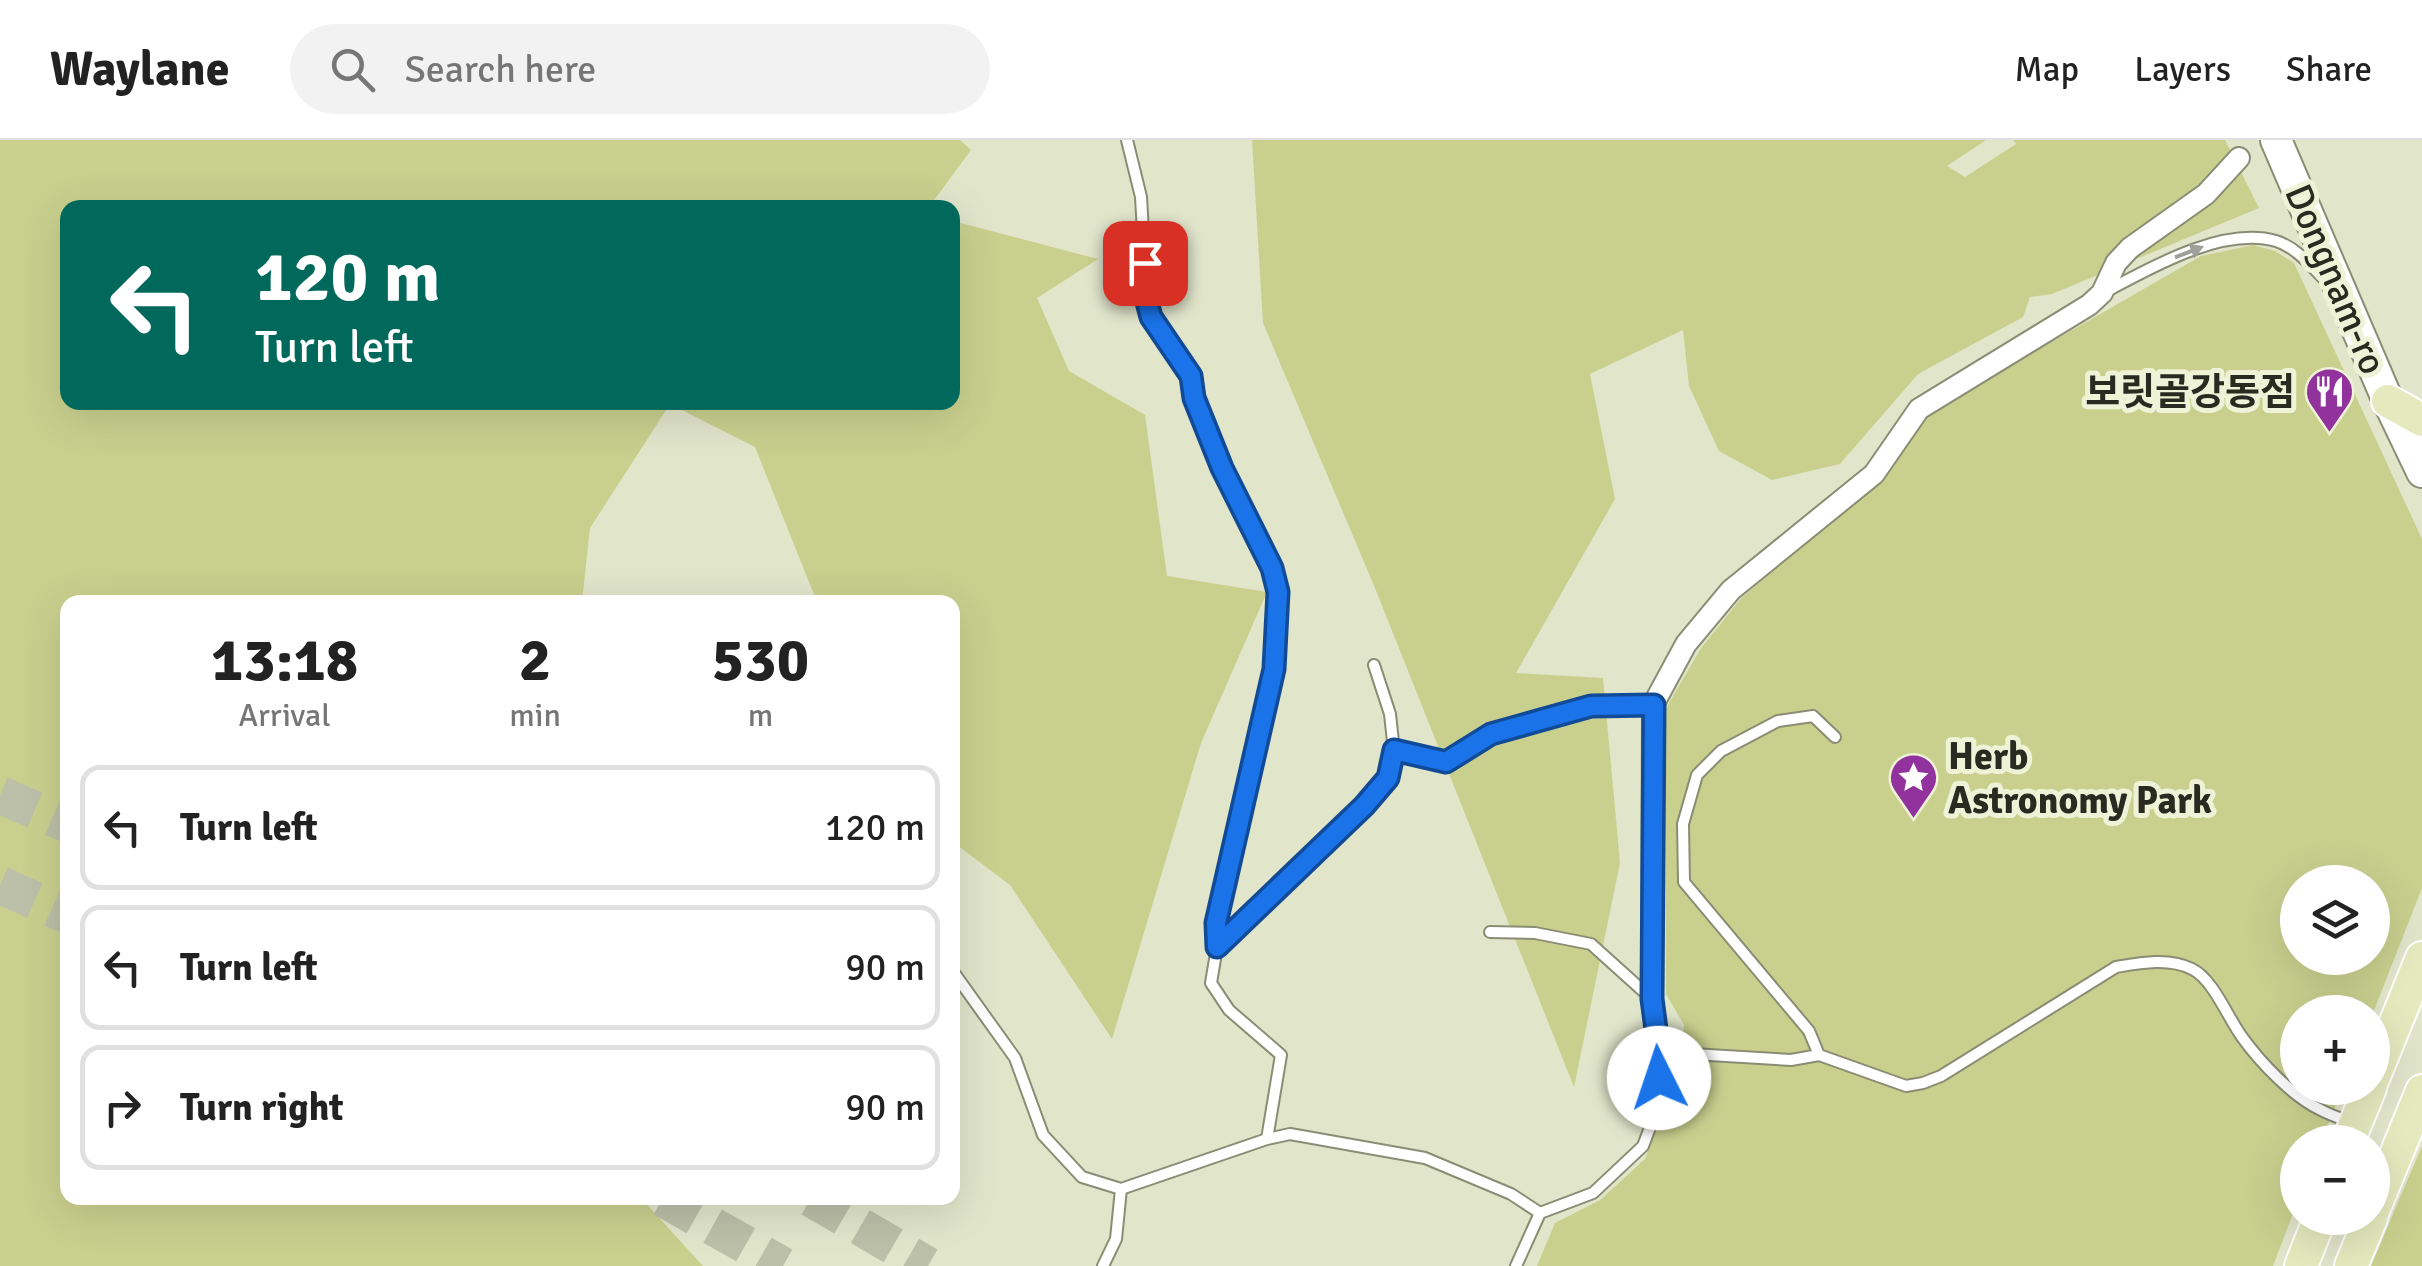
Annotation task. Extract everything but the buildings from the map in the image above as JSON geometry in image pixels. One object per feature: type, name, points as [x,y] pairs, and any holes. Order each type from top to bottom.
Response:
[{"type":"main road","name":"Dongnam-ro","points":[[2276,140],[2422,472]]},
{"type":"main road","points":[[2388,402],[2422,420]]},
{"type":"main road","points":[[2390,1037],[2422,958]]},
{"type":"main road","points":[[2390,1170],[2422,1091]]},
{"type":"main road","points":[[2302,1266],[2314,1235]]},
{"type":"main road","points":[[2351,1266],[2364,1235]]},
{"type":"street","points":[[1652,999],[1654,705],[1686,644],[1731,590],[1874,474],[1919,409],[2089,305],[2102,293],[2116,263],[2130,248],[2206,194],[2238,158]]},
{"type":"lane","points":[[1127,140],[1141,197],[1151,317],[1191,376],[1194,398],[1222,468],[1272,568],[1278,592],[1274,669],[1216,923],[1211,983],[1229,1010],[1280,1056],[1267,1138]]},
{"type":"lane","points":[[2102,293],[2202,246],[2245,238],[2277,241],[2294,250],[2346,298]]},
{"type":"lane","points":[[1217,947],[1364,806],[1388,778],[1394,750],[1390,714],[1374,664]]},
{"type":"lane","points":[[1394,750],[1446,762],[1491,734],[1591,706],[1654,705]]},
{"type":"lane","points":[[1819,1055],[1809,1031],[1684,882],[1683,824],[1697,775],[1722,751],[1778,722],[1813,716],[1835,737]]},
{"type":"lane","points":[[1490,932],[1535,933],[1591,944],[1652,999],[1659,1052],[1659,1104],[1642,1146],[1593,1193],[1540,1213],[1516,1266]]},
{"type":"lane","points":[[1659,1052],[1791,1060],[1819,1055],[1906,1086],[1941,1076],[2116,967],[2147,962],[2181,965],[2194,969],[2206,980],[2243,1038],[2284,1084],[2341,1125]]},
{"type":"lane","points":[[960,981],[1015,1058],[1043,1136],[1082,1176],[1121,1189],[1267,1138],[1290,1134],[1424,1158],[1511,1194],[1540,1213]]},
{"type":"lane","points":[[1103,1266],[1116,1238],[1121,1189]]},
{"type":"green space","points":[[0,140],[960,140],[971,150],[934,200],[60,200],[60,410],[666,410],[590,528],[583,595],[60,595],[60,1205],[647,1205],[703,1266],[0,1266]]},
{"type":"green space","points":[[1252,140],[1986,140],[1947,166],[1965,177],[2016,144],[2013,140],[2225,140],[2259,208],[2052,294],[2030,297],[2023,317],[1918,374],[1840,464],[1772,480],[1719,451],[1689,386],[1683,330],[1590,374],[1615,499],[1516,673],[1603,678],[1620,863],[1574,1087],[1375,588],[1263,323]]},
{"type":"green space","points":[[960,223],[1098,259],[1037,298],[1069,371],[1145,415],[1167,576],[1267,592],[1201,743],[1112,1039],[1010,885],[960,847],[960,595],[814,595],[755,447],[682,410],[960,410]]},
{"type":"green space","points":[[2253,245],[2275,251],[2294,263],[2422,539],[2422,888],[2390,970],[2390,865],[2280,865],[2280,975],[2388,975],[2380,995],[2280,995],[2280,1105],[2336,1105],[2328,1125],[2280,1125],[2280,1235],[2285,1235],[2273,1266],[1537,1266],[1555,1223],[1600,1200],[1645,1159],[1677,1080],[1684,1025],[1666,994],[1666,708],[1701,648],[1743,596],[1885,478],[1930,412],[2201,256]]},
{"type":"green space","points":[[2422,1146],[2422,1266],[2371,1266],[2384,1235],[2390,1235],[2390,1221]]},
{"type":"tunnel","points":[[0,795],[60,821]]},
{"type":"tunnel","points":[[0,885],[60,911]]},
{"type":"tunnel","points":[[675,1205],[783,1266]]},
{"type":"tunnel","points":[[823,1205],[928,1266]]},
{"type":"place","name":"보릿골강동점","points":[[2330,434]]},
{"type":"place","name":"Herb Astronomy Park","points":[[1913,820]]},
{"type":"route","points":[[1145,263],[1151,317],[1191,376],[1194,398],[1222,468],[1272,568],[1278,592],[1274,669],[1216,923],[1217,947],[1364,806],[1388,778],[1394,750],[1446,762],[1491,734],[1591,706],[1654,705],[1652,999],[1659,1078]]}]
